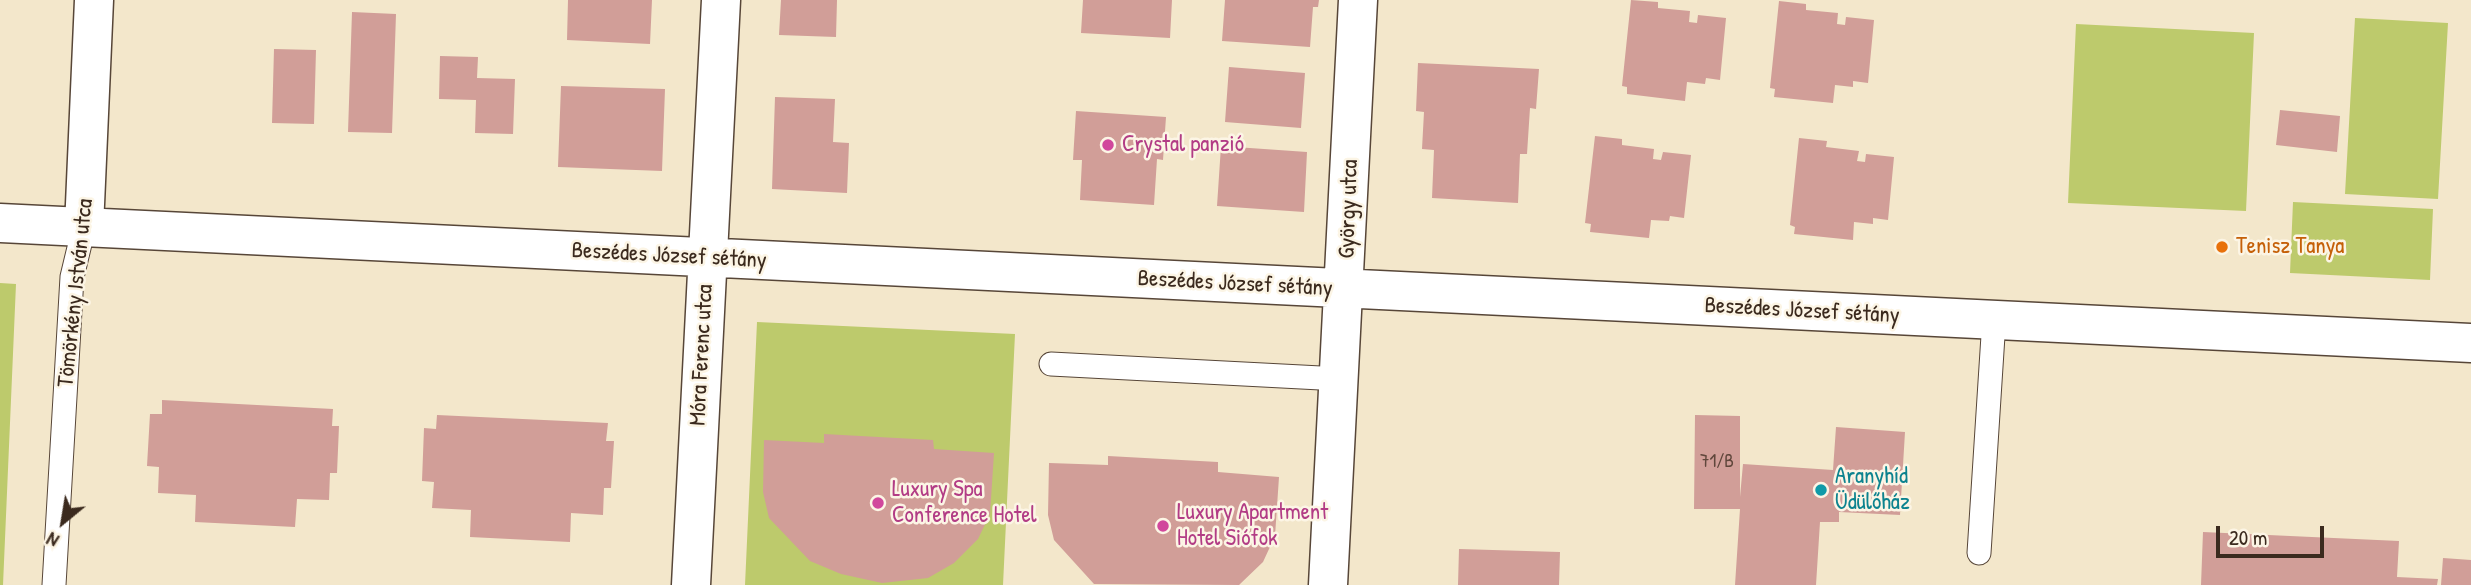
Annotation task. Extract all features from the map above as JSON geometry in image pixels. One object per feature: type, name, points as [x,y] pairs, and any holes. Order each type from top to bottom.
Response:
[{"type":"street","name":"Tömörkény István utca","points":[[84,227],[94,0]]},
{"type":"street","name":"Móra Ferenc utca","points":[[691,585],[721,0]]},
{"type":"street","name":"György utca","points":[[1328,585],[1346,289],[1358,0]]},
{"type":"street","name":"Beszédes József sétány","points":[[0,223],[2471,343]]},
{"type":"lane","name":"Tömörkény István utca","points":[[54,585],[72,277],[84,227]]},
{"type":"lane","points":[[1979,553],[1994,320]]},
{"type":"lane","points":[[1051,364],[1340,379]]},
{"type":"green space","points":[[2355,18],[2448,23],[2438,199],[2345,194]]},
{"type":"green space","points":[[2076,24],[2254,33],[2246,211],[2068,203]]},
{"type":"green space","points":[[2293,202],[2433,209],[2430,280],[2290,273]]},
{"type":"green space","points":[[0,283],[16,284],[3,585],[0,585]]},
{"type":"green space","points":[[757,322],[1015,334],[1003,585],[745,585]]},
{"type":"building","points":[[568,0],[652,0],[650,44],[567,40]]},
{"type":"building","points":[[781,0],[837,0],[836,37],[779,35]]},
{"type":"building","points":[[1083,0],[1172,0],[1170,38],[1081,33]]},
{"type":"building","points":[[1225,0],[1319,0],[1318,7],[1313,7],[1310,47],[1222,41]]},
{"type":"building","points":[[1631,0],[1658,2],[1658,8],[1690,11],[1689,22],[1697,23],[1698,15],[1726,18],[1720,80],[1706,78],[1705,84],[1687,82],[1685,101],[1627,94],[1627,87],[1622,86]]},
{"type":"building","points":[[1779,1],[1806,4],[1806,10],[1838,13],[1837,24],[1845,25],[1846,17],[1874,20],[1868,83],[1853,81],[1853,87],[1835,85],[1833,103],[1774,97],[1775,89],[1770,88]]},
{"type":"building","points":[[352,12],[396,14],[392,133],[348,132]]},
{"type":"building","points":[[274,49],[316,50],[314,124],[272,123]]},
{"type":"building","points":[[440,56],[478,57],[477,78],[515,79],[513,134],[475,133],[476,100],[439,99]]},
{"type":"building","points":[[1418,63],[1539,69],[1536,109],[1530,108],[1527,154],[1520,154],[1518,203],[1432,198],[1434,150],[1422,149],[1424,112],[1416,111]]},
{"type":"building","points":[[1229,67],[1305,73],[1301,128],[1225,122]]},
{"type":"building","points":[[561,86],[665,89],[662,171],[558,167]]},
{"type":"building","points":[[775,97],[835,99],[833,142],[849,143],[847,193],[772,189]]},
{"type":"building","points":[[2280,110],[2340,116],[2337,152],[2276,145]]},
{"type":"building","points":[[1076,111],[1166,117],[1163,160],[1157,159],[1154,205],[1080,200],[1082,160],[1073,160]]},
{"type":"building","points":[[1595,136],[1622,139],[1622,145],[1654,149],[1653,159],[1661,160],[1663,152],[1691,155],[1684,218],[1670,216],[1669,221],[1651,220],[1649,238],[1590,232],[1591,224],[1585,223]]},
{"type":"building","points":[[1799,138],[1827,141],[1826,147],[1859,151],[1857,161],[1865,162],[1866,154],[1894,157],[1888,220],[1873,218],[1873,224],[1854,222],[1853,240],[1794,234],[1795,227],[1790,225]]},
{"type":"building","points":[[1221,146],[1307,152],[1304,212],[1217,206]]},
{"type":"building","points":[[162,400],[333,409],[332,426],[339,426],[337,473],[330,473],[329,500],[297,499],[295,527],[195,522],[196,495],[158,493],[159,467],[147,466],[150,414],[162,414]]},
{"type":"building","points":[[437,415],[608,423],[606,441],[614,441],[611,488],[604,488],[603,515],[571,513],[570,542],[470,537],[471,510],[432,508],[434,482],[422,481],[424,428],[436,429]]},
{"type":"building","name":"Aranyhíd Üdülőház","points":[[1695,415],[1740,416],[1740,497],[1743,464],[1833,470],[1836,427],[1905,432],[1900,515],[1839,512],[1839,522],[1820,522],[1816,585],[1735,585],[1740,509],[1694,509]]},
{"type":"building","name":"Luxury Spa Conference Hotel","points":[[824,434],[933,440],[934,449],[994,453],[990,514],[978,539],[954,563],[928,578],[882,583],[841,574],[810,561],[769,518],[763,492],[764,440],[824,443]]},
{"type":"building","name":"Luxury Apartment Hotel Siófok","points":[[1108,456],[1218,462],[1218,472],[1279,477],[1275,536],[1263,562],[1239,585],[1094,584],[1054,540],[1048,515],[1049,463],[1108,465]]},
{"type":"building","points":[[2203,532],[2399,541],[2397,577],[2438,579],[2437,585],[2201,585]]},
{"type":"building","points":[[1459,549],[1560,552],[1559,585],[1458,585]]},
{"type":"building","points":[[2443,558],[2471,560],[2471,585],[2441,585]]},
{"type":"place","name":"Crystal panzió","points":[[1108,145]]},
{"type":"place","name":"Tenisz Tanya","points":[[2222,247]]},
{"type":"place","name":"Aranyhíd Üdülőház","points":[[1821,490]]},
{"type":"place","name":"Luxury Spa Conference Hotel","points":[[878,503]]},
{"type":"place","name":"Luxury Apartment Hotel Siófok","points":[[1163,526]]}]
